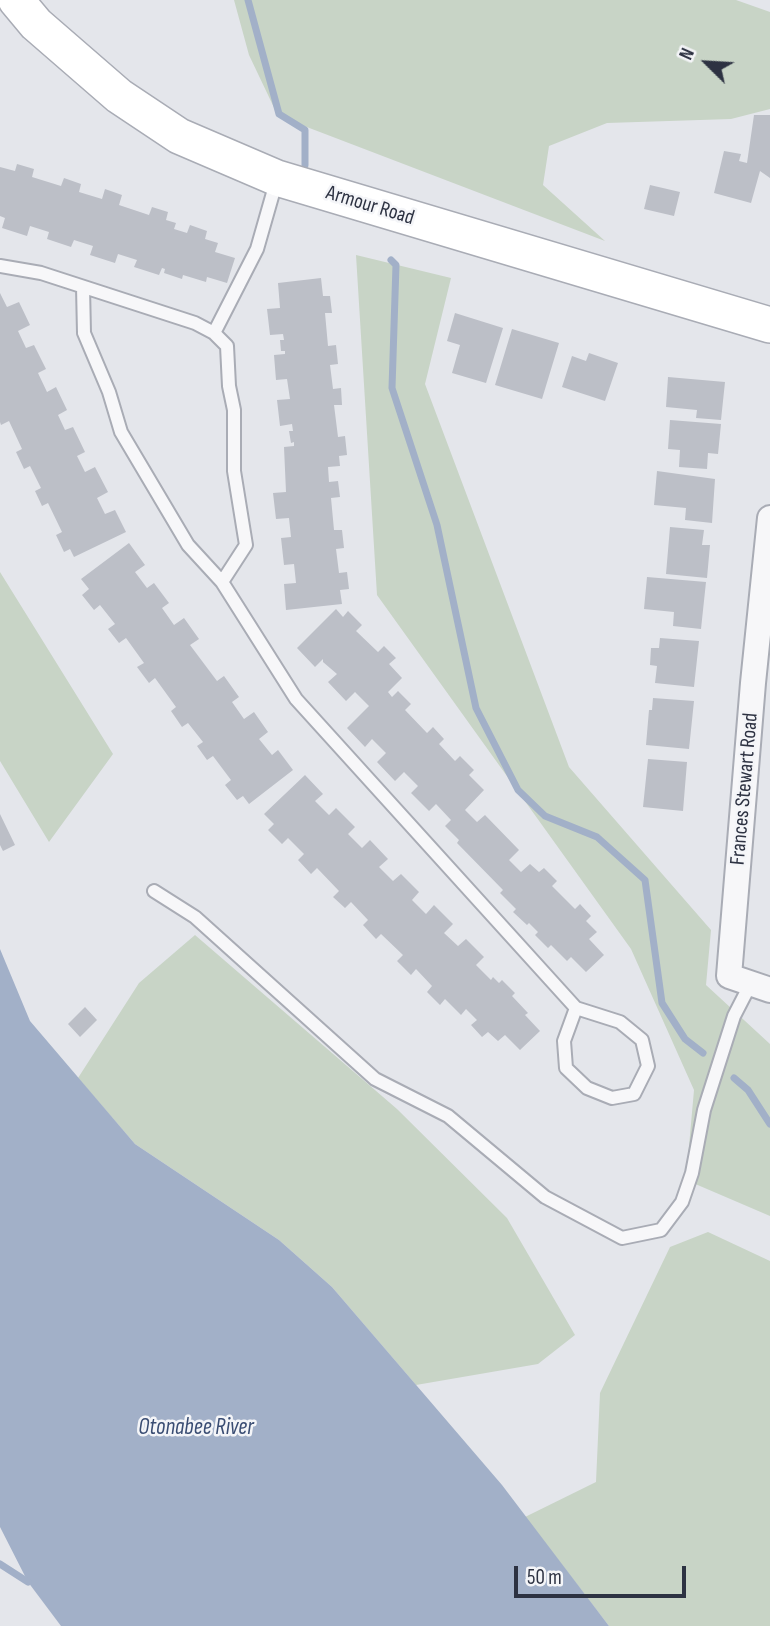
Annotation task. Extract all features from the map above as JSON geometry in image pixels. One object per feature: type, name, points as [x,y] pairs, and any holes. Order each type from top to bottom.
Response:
[{"type":"main road","name":"Armour Road","points":[[16,0],[36,24],[119,96],[179,136],[277,178],[770,325]]},
{"type":"street","name":"Frances Stewart Road","points":[[750,983],[770,518]]},
{"type":"lane","points":[[214,333],[257,248],[277,178]]},
{"type":"lane","points":[[0,266],[41,273],[195,323],[214,333],[227,345],[229,386],[234,410],[234,471],[246,545],[222,582]]},
{"type":"lane","points":[[83,287],[84,333],[109,392],[121,432],[188,545],[222,582],[296,699],[576,1008],[620,1022],[642,1040],[648,1066],[634,1094],[612,1098],[587,1088],[566,1069],[564,1041],[576,1008]]},
{"type":"lane","points":[[154,891],[195,918],[376,1079],[448,1116],[545,1197],[622,1238],[660,1230],[682,1202],[692,1173],[704,1110],[734,1016],[750,983]]},
{"type":"green space","points":[[234,0],[736,0],[770,12],[770,109],[731,119],[607,123],[549,146],[543,185],[605,241],[278,116],[249,55]]},
{"type":"green space","points":[[356,255],[451,278],[425,384],[569,767],[711,930],[706,985],[770,1044],[770,1216],[686,1180],[694,1090],[631,949],[377,595]]},
{"type":"green space","points":[[0,572],[113,754],[49,842],[0,761]]},
{"type":"green space","points":[[195,935],[397,1109],[507,1218],[575,1335],[538,1364],[416,1385],[332,1287],[279,1240],[135,1144],[78,1078],[139,983]]},
{"type":"green space","points":[[708,1232],[770,1261],[770,1626],[609,1626],[525,1517],[596,1482],[600,1393],[670,1247]]},
{"type":"water","name":"Otonabee River","points":[[0,949],[30,1021],[135,1144],[279,1240],[332,1287],[502,1485],[609,1626],[61,1626],[28,1582],[0,1527]]},
{"type":"building","points":[[754,115],[770,115],[770,178],[760,171],[751,203],[714,193],[724,151],[741,154],[739,161],[747,163]]},
{"type":"building","points":[[17,164],[34,169],[32,177],[61,186],[64,178],[81,184],[79,192],[102,199],[105,189],[122,195],[119,205],[149,215],[152,207],[168,212],[166,220],[176,223],[174,229],[187,233],[190,225],[207,231],[205,239],[218,243],[215,252],[235,258],[227,283],[207,277],[206,282],[183,275],[182,279],[164,273],[165,269],[162,268],[159,275],[134,267],[137,260],[118,254],[115,263],[90,255],[93,246],[74,240],[71,247],[47,239],[49,232],[30,226],[27,236],[2,228],[5,218],[0,216],[0,167],[15,171]]},
{"type":"building","points":[[650,185],[680,192],[674,216],[644,209]]},
{"type":"building","points":[[321,278],[323,296],[330,296],[332,313],[325,313],[328,346],[336,345],[338,364],[330,365],[333,389],[341,388],[342,405],[334,405],[338,437],[345,436],[347,455],[339,456],[340,466],[328,467],[329,482],[338,481],[340,497],[331,498],[334,530],[342,530],[344,548],[336,549],[339,573],[347,572],[349,589],[340,590],[342,604],[286,610],[284,584],[296,583],[294,564],[284,565],[281,538],[291,537],[289,518],[276,519],[273,493],[286,492],[284,447],[294,446],[294,442],[291,443],[289,431],[293,431],[292,424],[280,426],[277,400],[290,399],[287,379],[276,380],[274,355],[285,354],[285,351],[281,351],[280,340],[284,340],[283,334],[270,335],[267,309],[280,308],[278,283]]},
{"type":"building","points":[[0,293],[7,307],[19,302],[30,325],[18,331],[26,348],[34,345],[46,369],[38,373],[47,392],[56,387],[67,410],[58,415],[65,430],[73,427],[85,452],[77,456],[85,472],[95,467],[108,492],[97,498],[105,514],[115,510],[126,532],[74,557],[70,549],[64,552],[56,535],[62,532],[48,503],[42,506],[35,491],[41,488],[30,466],[24,469],[16,452],[22,449],[9,421],[1,425],[0,422]]},
{"type":"building","points":[[455,313],[503,328],[486,383],[452,373],[460,345],[447,341]]},
{"type":"building","points":[[512,329],[559,343],[542,399],[495,385]]},
{"type":"building","points":[[589,353],[618,363],[605,401],[562,387],[572,356],[586,361]]},
{"type":"building","points":[[668,377],[725,382],[721,420],[696,418],[697,410],[666,407]]},
{"type":"building","points":[[670,420],[721,424],[718,454],[708,453],[707,469],[679,467],[680,450],[668,449]]},
{"type":"building","points":[[657,471],[715,479],[712,523],[685,520],[686,508],[654,505]]},
{"type":"building","points":[[670,527],[704,530],[702,545],[710,545],[707,578],[666,574]]},
{"type":"building","points":[[129,543],[145,565],[135,572],[147,588],[154,583],[169,603],[162,608],[174,625],[184,618],[199,639],[190,645],[217,681],[224,676],[239,697],[232,702],[244,719],[254,712],[268,732],[259,739],[272,755],[278,750],[293,770],[249,804],[243,796],[237,800],[225,785],[231,780],[213,756],[207,760],[197,746],[203,742],[188,723],[182,727],[171,711],[176,707],[155,678],[149,683],[137,667],[144,663],[126,638],[119,643],[108,629],[115,624],[100,605],[94,610],[82,595],[89,589],[81,579]]},
{"type":"building","points":[[647,577],[706,582],[701,629],[673,626],[674,612],[644,609]]},
{"type":"building","points":[[336,609],[343,617],[348,611],[362,625],[356,631],[378,652],[384,646],[396,658],[389,664],[402,678],[388,692],[392,697],[398,691],[411,704],[405,710],[427,733],[433,727],[444,739],[439,744],[455,761],[460,756],[474,770],[469,775],[484,790],[465,810],[477,822],[485,815],[519,850],[509,860],[521,872],[530,864],[539,872],[544,868],[557,881],[552,886],[575,909],[580,904],[591,916],[586,921],[597,932],[589,939],[604,955],[586,972],[571,957],[567,961],[551,945],[548,948],[535,935],[538,932],[513,912],[516,909],[500,893],[503,890],[457,843],[459,840],[445,826],[451,820],[436,804],[429,811],[411,793],[418,786],[404,772],[395,781],[377,762],[386,753],[372,739],[365,747],[347,728],[369,706],[355,692],[346,701],[328,682],[337,674],[323,659],[315,667],[297,648]]},
{"type":"building","points":[[660,638],[699,641],[694,687],[655,683],[657,666],[650,665],[651,648],[659,648]]},
{"type":"building","points":[[653,698],[694,701],[689,749],[646,745],[649,710],[652,710]]},
{"type":"building","points":[[648,759],[687,762],[683,811],[643,807]]},
{"type":"building","points":[[305,775],[323,794],[315,801],[329,815],[336,808],[355,827],[348,834],[362,848],[370,840],[388,859],[379,867],[393,881],[401,874],[419,892],[412,900],[426,914],[434,905],[453,924],[444,933],[458,946],[466,939],[484,957],[476,965],[491,980],[493,977],[499,983],[502,980],[515,993],[512,996],[540,1031],[520,1050],[505,1035],[498,1041],[488,1032],[482,1037],[471,1025],[477,1020],[466,1009],[461,1015],[445,999],[440,1005],[427,992],[432,986],[416,969],[411,975],[397,961],[403,955],[381,934],[376,939],[363,925],[368,920],[351,902],[345,908],[333,897],[339,891],[317,868],[311,874],[298,860],[304,854],[288,838],[282,844],[268,830],[274,824],[264,814]]},
{"type":"building","points":[[0,814],[15,845],[3,851],[0,845]]},
{"type":"building","points":[[85,1007],[97,1020],[80,1037],[68,1024]]},
{"type":"waterway","points":[[248,0],[279,114],[305,130],[305,165]]},
{"type":"waterway","points":[[391,260],[396,265],[392,388],[437,525],[476,708],[518,790],[545,816],[597,837],[645,880],[662,1003],[685,1039],[703,1053]]},
{"type":"waterway","points":[[734,1078],[748,1090],[770,1124]]},
{"type":"waterway","points":[[0,1564],[28,1582]]}]
